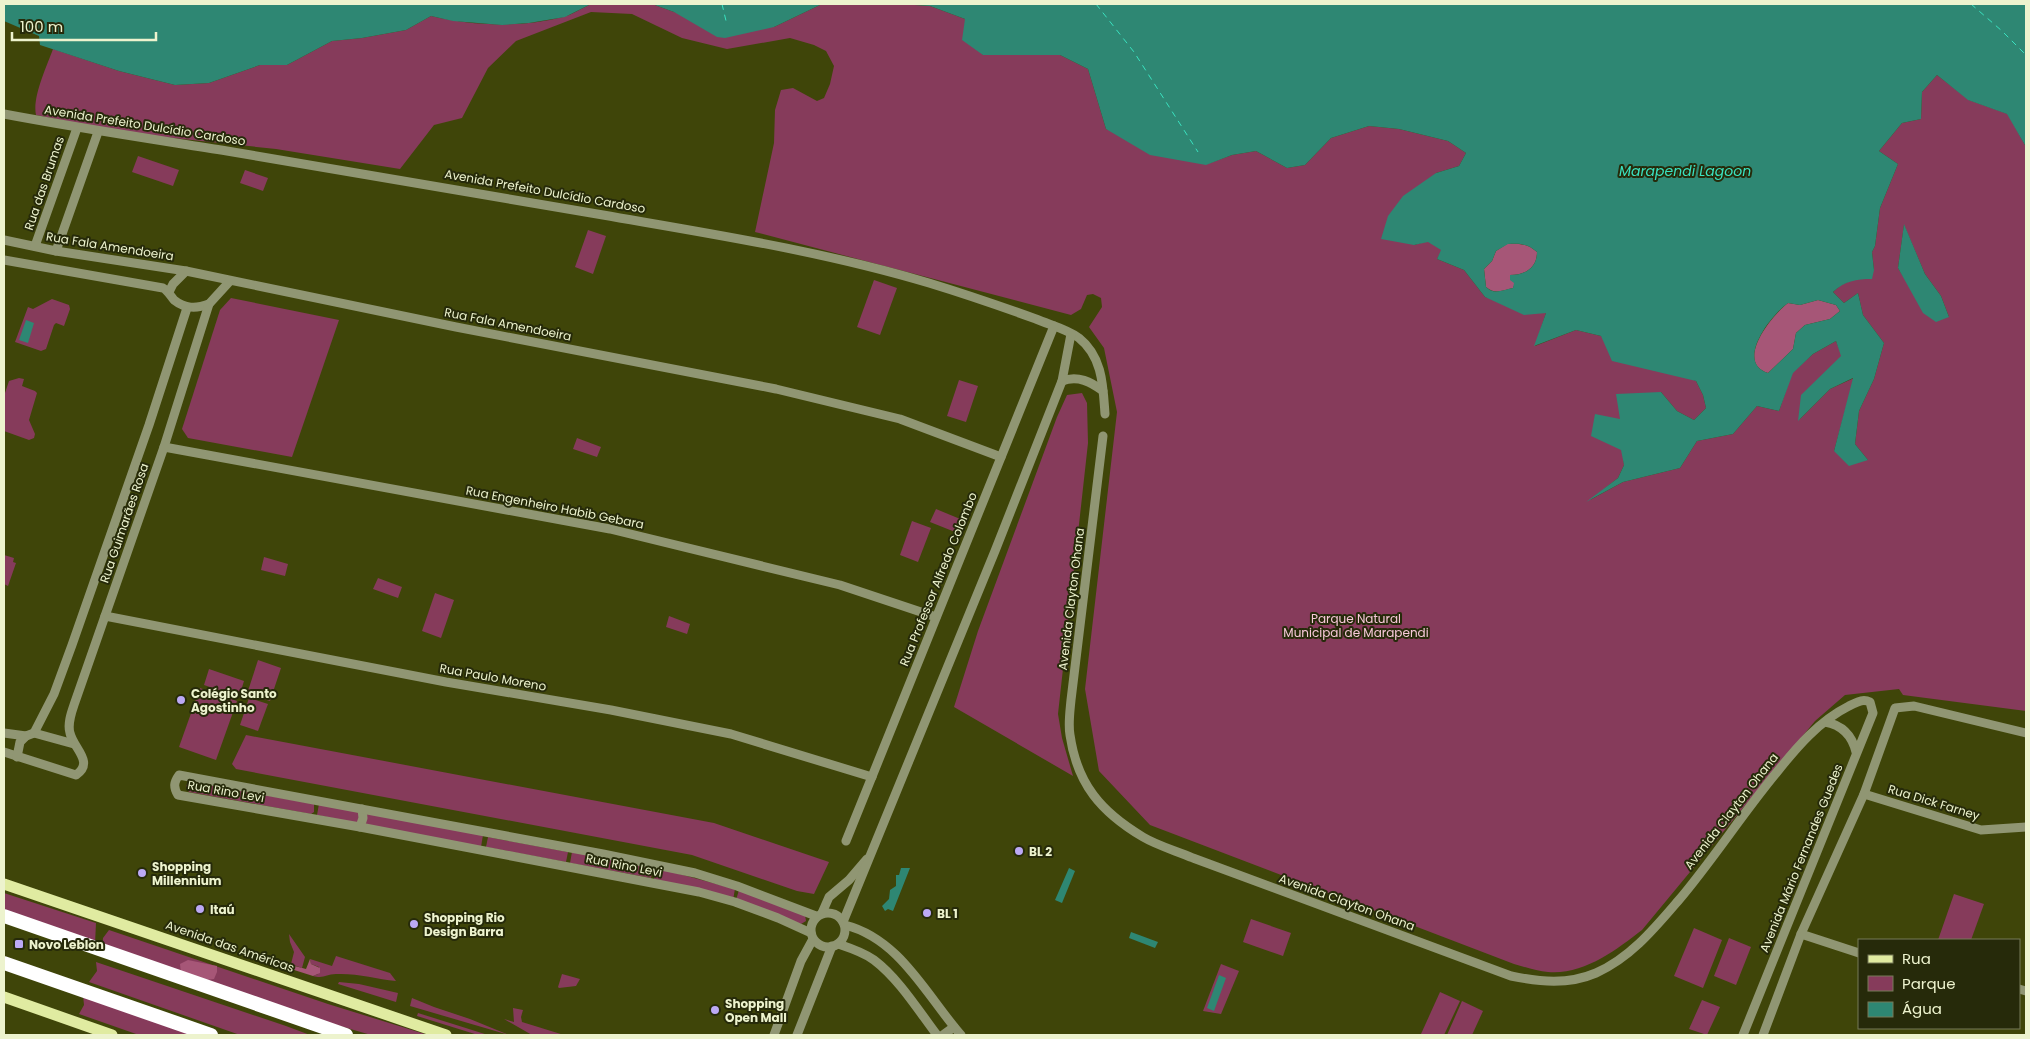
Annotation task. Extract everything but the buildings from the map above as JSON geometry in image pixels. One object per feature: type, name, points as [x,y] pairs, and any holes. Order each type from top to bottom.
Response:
[{"type":"highway","points":[[4,916],[346,1035]]},
{"type":"highway","points":[[4,963],[211,1035]]},
{"type":"main road","name":"Avenida das Américas","points":[[4,884],[446,1035]]},
{"type":"main road","points":[[4,997],[112,1035]]},
{"type":"street","name":"Avenida Prefeito Dulcídio Cardoso","points":[[4,114],[98,132],[214,149],[716,233],[849,261],[907,276],[974,297],[1071,334]]},
{"type":"street","name":"Rua das Brumas","points":[[35,246],[77,128]]},
{"type":"street","points":[[56,251],[98,132]]},
{"type":"street","name":"Rua Fala Amendoeira","points":[[4,240],[56,251],[186,272],[776,389],[900,419],[1001,457]]},
{"type":"street","points":[[4,260],[163,288],[175,300],[187,308],[209,304]]},
{"type":"street","points":[[169,292],[173,284],[186,272]]},
{"type":"street","name":"Rua Guimarães Rosa","points":[[187,308],[149,425],[54,694],[30,734],[20,742],[17,757],[76,775],[84,766],[84,757],[74,744],[70,733],[70,721],[164,447],[209,304],[230,281]]},
{"type":"street","name":"Rua Professor Alfredo Colombo","points":[[846,841],[1054,326]]},
{"type":"street","points":[[797,1035],[835,945],[845,934],[844,924],[1062,381],[1071,334],[1078,337],[1086,345],[1099,364],[1105,414]]},
{"type":"street","points":[[1062,381],[1076,378],[1085,380],[1103,392]]},
{"type":"street","name":"Avenida Clayton Ohana","points":[[1103,436],[1071,700],[1069,733],[1074,757],[1086,788],[1109,813],[1144,838],[1511,976],[1540,982],[1569,981],[1596,973],[1621,959],[1643,940],[1679,900],[1754,800],[1790,756],[1824,722],[1857,702]]},
{"type":"street","name":"Rua Engenheiro Habib Gebara","points":[[164,447],[610,529],[840,585],[936,617]]},
{"type":"street","name":"Rua Paulo Moreno","points":[[105,616],[446,682],[611,710],[731,734],[872,777]]},
{"type":"street","name":"Avenida Mário Fernandes Guedes","points":[[1743,1035],[1874,709],[1867,701],[1857,702]]},
{"type":"street","points":[[1762,1035],[1801,934],[1864,794],[1895,708],[1914,706],[2026,733]]},
{"type":"street","points":[[1824,722],[1835,724],[1845,730],[1852,738],[1856,752]]},
{"type":"street","points":[[4,734],[30,734],[65,740],[74,744]]},
{"type":"street","points":[[4,752],[17,757]]},
{"type":"street","name":"Rua Rino Levi","points":[[812,936],[778,918],[735,902],[699,892],[360,827],[178,795],[174,785],[179,775],[695,873],[819,915]]},
{"type":"street","name":"Rua Dick Farney","points":[[1864,794],[1981,830],[2026,827]]},
{"type":"street","points":[[360,827],[363,818],[362,809]]},
{"type":"street","points":[[774,1035],[812,936],[811,924],[830,897],[850,880],[874,849]]},
{"type":"street","points":[[819,915],[835,914],[844,924],[870,934],[904,961],[961,1035]]},
{"type":"street","points":[[1801,934],[1858,953]]},
{"type":"street","points":[[812,936],[821,946],[835,945],[859,952],[873,960],[906,995],[937,1035]]},
{"type":"street","points":[[943,1035],[954,1027]]},
{"type":"green space","name":"Parque Natural Municipal de Marapendi","points":[[591,4],[652,4],[674,12],[774,27],[822,4],[930,6],[965,19],[983,55],[1060,55],[1088,69],[1106,129],[1210,163],[1232,155],[1256,151],[1287,168],[1305,165],[1331,138],[1369,126],[1399,129],[1448,141],[1466,153],[1459,166],[1436,173],[1414,245],[1428,241],[1442,250],[1437,259],[1464,270],[1485,297],[1546,313],[1535,346],[1576,330],[1601,336],[1696,381],[1703,395],[1706,408],[1694,420],[1677,411],[1661,392],[1620,420],[1624,465],[1618,478],[1590,500],[1623,482],[1680,468],[1697,441],[1733,434],[1757,406],[1779,411],[1792,373],[1813,354],[1836,341],[1842,356],[1799,420],[1830,389],[1854,378],[1834,451],[1868,460],[1855,444],[1859,411],[1874,379],[1884,343],[1863,315],[1858,293],[1844,303],[1833,292],[1841,285],[1874,270],[1872,252],[1875,246],[1880,208],[1898,164],[1879,151],[1902,123],[1921,119],[1922,92],[1937,75],[1969,100],[2008,114],[2026,147],[2026,711],[1903,695],[1899,689],[1845,695],[1815,721],[1642,930],[1599,960],[1574,970],[1548,972],[1514,964],[1150,825],[1099,771],[1085,689],[1117,412],[1104,348],[1089,327],[1102,307],[1101,298],[1093,294],[1087,295],[1081,309],[1071,315],[755,232],[774,143],[775,110],[781,90],[793,88],[817,101],[824,98],[830,84],[834,66],[826,51],[814,45],[790,38],[727,49],[682,38],[632,14],[591,12],[516,41],[488,68],[462,118],[434,125],[400,169],[276,149],[126,133],[36,115],[35,108],[38,91],[53,49],[119,71],[175,85],[209,83],[260,65],[287,65],[332,41],[406,30],[431,16],[480,24],[530,23],[563,17]],"holes":[[[1904,225],[1925,274],[1941,296],[1949,317],[1908,284],[1898,268]]]},
{"type":"green space","points":[[138,156],[179,170],[173,186],[132,172]]},
{"type":"green space","points":[[245,170],[268,178],[263,191],[240,183]]},
{"type":"green space","points":[[588,230],[606,236],[593,274],[575,267]]},
{"type":"green space","points":[[874,280],[897,288],[880,335],[857,327]]},
{"type":"green space","points":[[231,298],[339,320],[292,457],[188,438],[182,429],[220,310]]},
{"type":"green space","points":[[52,299],[69,305],[70,309],[64,326],[56,323],[54,325],[46,349],[41,351],[15,342],[28,307],[33,309]]},
{"type":"green space","points":[[19,378],[24,379],[22,386],[37,393],[29,420],[35,434],[34,438],[29,440],[4,431],[4,396],[9,381]]},
{"type":"green space","points":[[959,380],[978,386],[966,422],[947,416]]},
{"type":"green space","points":[[1082,393],[1087,403],[1088,443],[1058,714],[1062,738],[1073,776],[954,707],[978,631],[1057,417],[1067,395]]},
{"type":"green space","points":[[577,438],[601,447],[597,457],[573,449]]},
{"type":"green space","points":[[936,509],[965,521],[960,534],[930,522]]},
{"type":"green space","points":[[912,521],[931,528],[918,562],[900,555]]},
{"type":"green space","points":[[4,555],[14,558],[13,562],[16,563],[8,586],[4,584]]},
{"type":"green space","points":[[264,557],[288,564],[285,576],[261,570]]},
{"type":"green space","points":[[378,578],[402,587],[398,598],[373,589]]},
{"type":"green space","points":[[435,593],[454,600],[441,638],[422,631]]},
{"type":"green space","points":[[669,616],[690,624],[687,634],[666,627]]},
{"type":"green space","points":[[258,660],[281,668],[270,701],[247,694]]},
{"type":"green space","points":[[209,669],[244,681],[239,697],[204,685]]},
{"type":"green space","points":[[200,688],[237,701],[216,760],[179,747]]},
{"type":"green space","points":[[249,698],[268,704],[258,731],[240,725]]},
{"type":"green space","points":[[246,735],[714,823],[829,862],[814,894],[797,891],[692,855],[236,769],[232,764]]},
{"type":"green space","points":[[189,781],[314,804],[314,812],[311,814],[189,792],[186,786]]},
{"type":"green space","points":[[319,804],[358,811],[360,818],[357,823],[317,815]]},
{"type":"green space","points":[[365,813],[483,835],[481,847],[365,825]]},
{"type":"green space","points":[[488,837],[568,852],[566,862],[486,847]]},
{"type":"green space","points":[[572,852],[653,867],[651,878],[570,863]]},
{"type":"green space","points":[[657,868],[735,889],[733,900],[654,879]]},
{"type":"green space","points":[[739,890],[805,915],[806,921],[801,924],[736,900]]},
{"type":"green space","points":[[4,893],[96,923],[95,944],[4,911]]},
{"type":"green space","points":[[1954,894],[1984,904],[1971,939],[1938,939]]},
{"type":"green space","points":[[1251,919],[1291,933],[1283,956],[1243,942]]},
{"type":"green space","points":[[1694,928],[1722,940],[1703,988],[1674,976]]},
{"type":"green space","points":[[109,930],[328,1004],[428,1035],[371,1035],[268,1005],[102,948],[103,938]]},
{"type":"green space","points":[[289,934],[305,957],[302,968],[291,964],[294,952]]},
{"type":"green space","points":[[1729,938],[1751,947],[1736,985],[1714,976]]},
{"type":"green space","points":[[336,956],[390,973],[396,981],[351,974],[313,976],[318,974],[319,967],[311,964],[310,959],[332,966]]},
{"type":"green space","points":[[96,962],[310,1035],[240,1035],[89,982],[97,971]]},
{"type":"green space","points":[[1221,964],[1239,971],[1221,1014],[1203,1011]]},
{"type":"green space","points":[[562,974],[580,979],[576,986],[559,988]]},
{"type":"green space","points":[[339,982],[359,984],[398,993],[396,1002],[338,984]]},
{"type":"green space","points":[[1440,992],[1460,1001],[1444,1035],[1423,1035],[1421,1034]]},
{"type":"green space","points":[[83,995],[195,1035],[139,1035],[79,1014],[84,1005]]},
{"type":"green space","points":[[412,998],[470,1019],[509,1035],[410,1006]]},
{"type":"green space","points":[[1702,1000],[1720,1007],[1707,1035],[1689,1029]]},
{"type":"green space","points":[[1462,1001],[1483,1011],[1472,1035],[1447,1035]]},
{"type":"green space","points":[[513,1008],[523,1010],[522,1022],[564,1035],[532,1035],[504,1019],[514,1022]]},
{"type":"green space","points":[[418,1013],[488,1035],[478,1035],[417,1016]]},
{"type":"shaded area","points":[[1507,244],[1520,244],[1530,247],[1537,252],[1535,262],[1529,270],[1521,274],[1510,275],[1515,283],[1513,288],[1493,291],[1486,287],[1484,269],[1492,261],[1496,251]]},
{"type":"shaded area","points":[[1818,300],[1836,305],[1840,311],[1830,319],[1805,325],[1796,333],[1793,349],[1768,373],[1758,367],[1755,359],[1755,349],[1759,338],[1773,317],[1788,303],[1800,305]]},
{"type":"shaded area","points":[[310,959],[311,964],[320,968],[320,973],[313,976],[291,969],[291,965],[306,969]]},
{"type":"shaded area","points":[[188,960],[217,966],[214,979],[206,980],[181,973],[180,964]]},
{"type":"water","points":[[4,4],[591,4],[565,17],[529,23],[502,25],[453,21],[431,16],[406,30],[332,41],[287,65],[260,65],[209,83],[175,85],[119,71],[40,45],[39,36],[4,21]]},
{"type":"water","points":[[652,4],[822,4],[774,27],[725,38],[717,37],[674,12]]},
{"type":"water","name":"Marapendi Lagoon","points":[[900,4],[2026,4],[2026,147],[2007,114],[1968,100],[1937,75],[1922,92],[1921,119],[1902,123],[1879,151],[1898,164],[1880,208],[1875,246],[1872,252],[1874,270],[1872,279],[1851,281],[1833,292],[1844,303],[1858,293],[1863,315],[1884,343],[1874,379],[1859,411],[1855,444],[1868,460],[1849,466],[1834,451],[1853,378],[1830,389],[1798,421],[1801,395],[1841,356],[1836,341],[1813,354],[1793,373],[1779,411],[1757,406],[1733,434],[1697,441],[1680,468],[1623,482],[1586,502],[1618,478],[1624,465],[1621,450],[1591,436],[1595,414],[1620,419],[1616,394],[1661,392],[1677,411],[1694,420],[1706,408],[1703,395],[1696,381],[1612,361],[1601,336],[1576,330],[1534,346],[1546,313],[1524,315],[1485,297],[1464,270],[1437,259],[1441,250],[1428,242],[1414,245],[1381,239],[1388,216],[1403,196],[1436,173],[1459,166],[1466,153],[1448,141],[1399,129],[1369,126],[1331,138],[1305,165],[1287,168],[1256,151],[1232,155],[1206,165],[1150,155],[1106,129],[1088,69],[1060,55],[983,55],[962,40],[965,19],[930,6]],"holes":[[[1508,244],[1524,245],[1534,249],[1537,252],[1535,262],[1529,270],[1521,274],[1510,275],[1510,280],[1514,283],[1513,288],[1492,291],[1486,287],[1484,269],[1492,261],[1496,251]],[[1818,300],[1836,305],[1840,311],[1830,319],[1805,325],[1796,333],[1793,349],[1768,373],[1758,367],[1755,359],[1755,349],[1759,338],[1773,317],[1788,303],[1800,305]]]},
{"type":"water","points":[[1904,224],[1925,274],[1941,296],[1949,317],[1936,322],[1923,313],[1898,268]]},
{"type":"water","points":[[26,320],[34,323],[28,343],[19,340]]},
{"type":"water","points":[[901,868],[910,868],[893,911],[888,909],[885,911],[882,906],[889,899],[890,890],[896,886],[896,875],[899,875]]},
{"type":"water","points":[[1069,868],[1075,871],[1062,903],[1055,900]]},
{"type":"water","points":[[1131,932],[1158,942],[1155,948],[1129,938]]},
{"type":"water","points":[[1219,975],[1226,978],[1214,1011],[1207,1008]]},
{"type":"ferry route","points":[[722,4],[727,25]]},
{"type":"ferry route","points":[[1096,4],[1134,52],[1198,152]]},
{"type":"ferry route","points":[[1971,4],[2026,55]]},
{"type":"place","name":"Colégio Santo Agostinho","points":[[181,700]]},
{"type":"place","name":"BL 2","points":[[1019,851]]},
{"type":"place","name":"Shopping Millennium","points":[[142,873]]},
{"type":"place","name":"Itaú","points":[[200,909]]},
{"type":"place","name":"BL 1","points":[[927,913]]},
{"type":"place","name":"Shopping Rio Design Barra","points":[[414,924]]},
{"type":"place","name":"Novo Leblon","points":[[19,944]]},
{"type":"place","name":"Shopping Open Mall","points":[[715,1010]]}]
